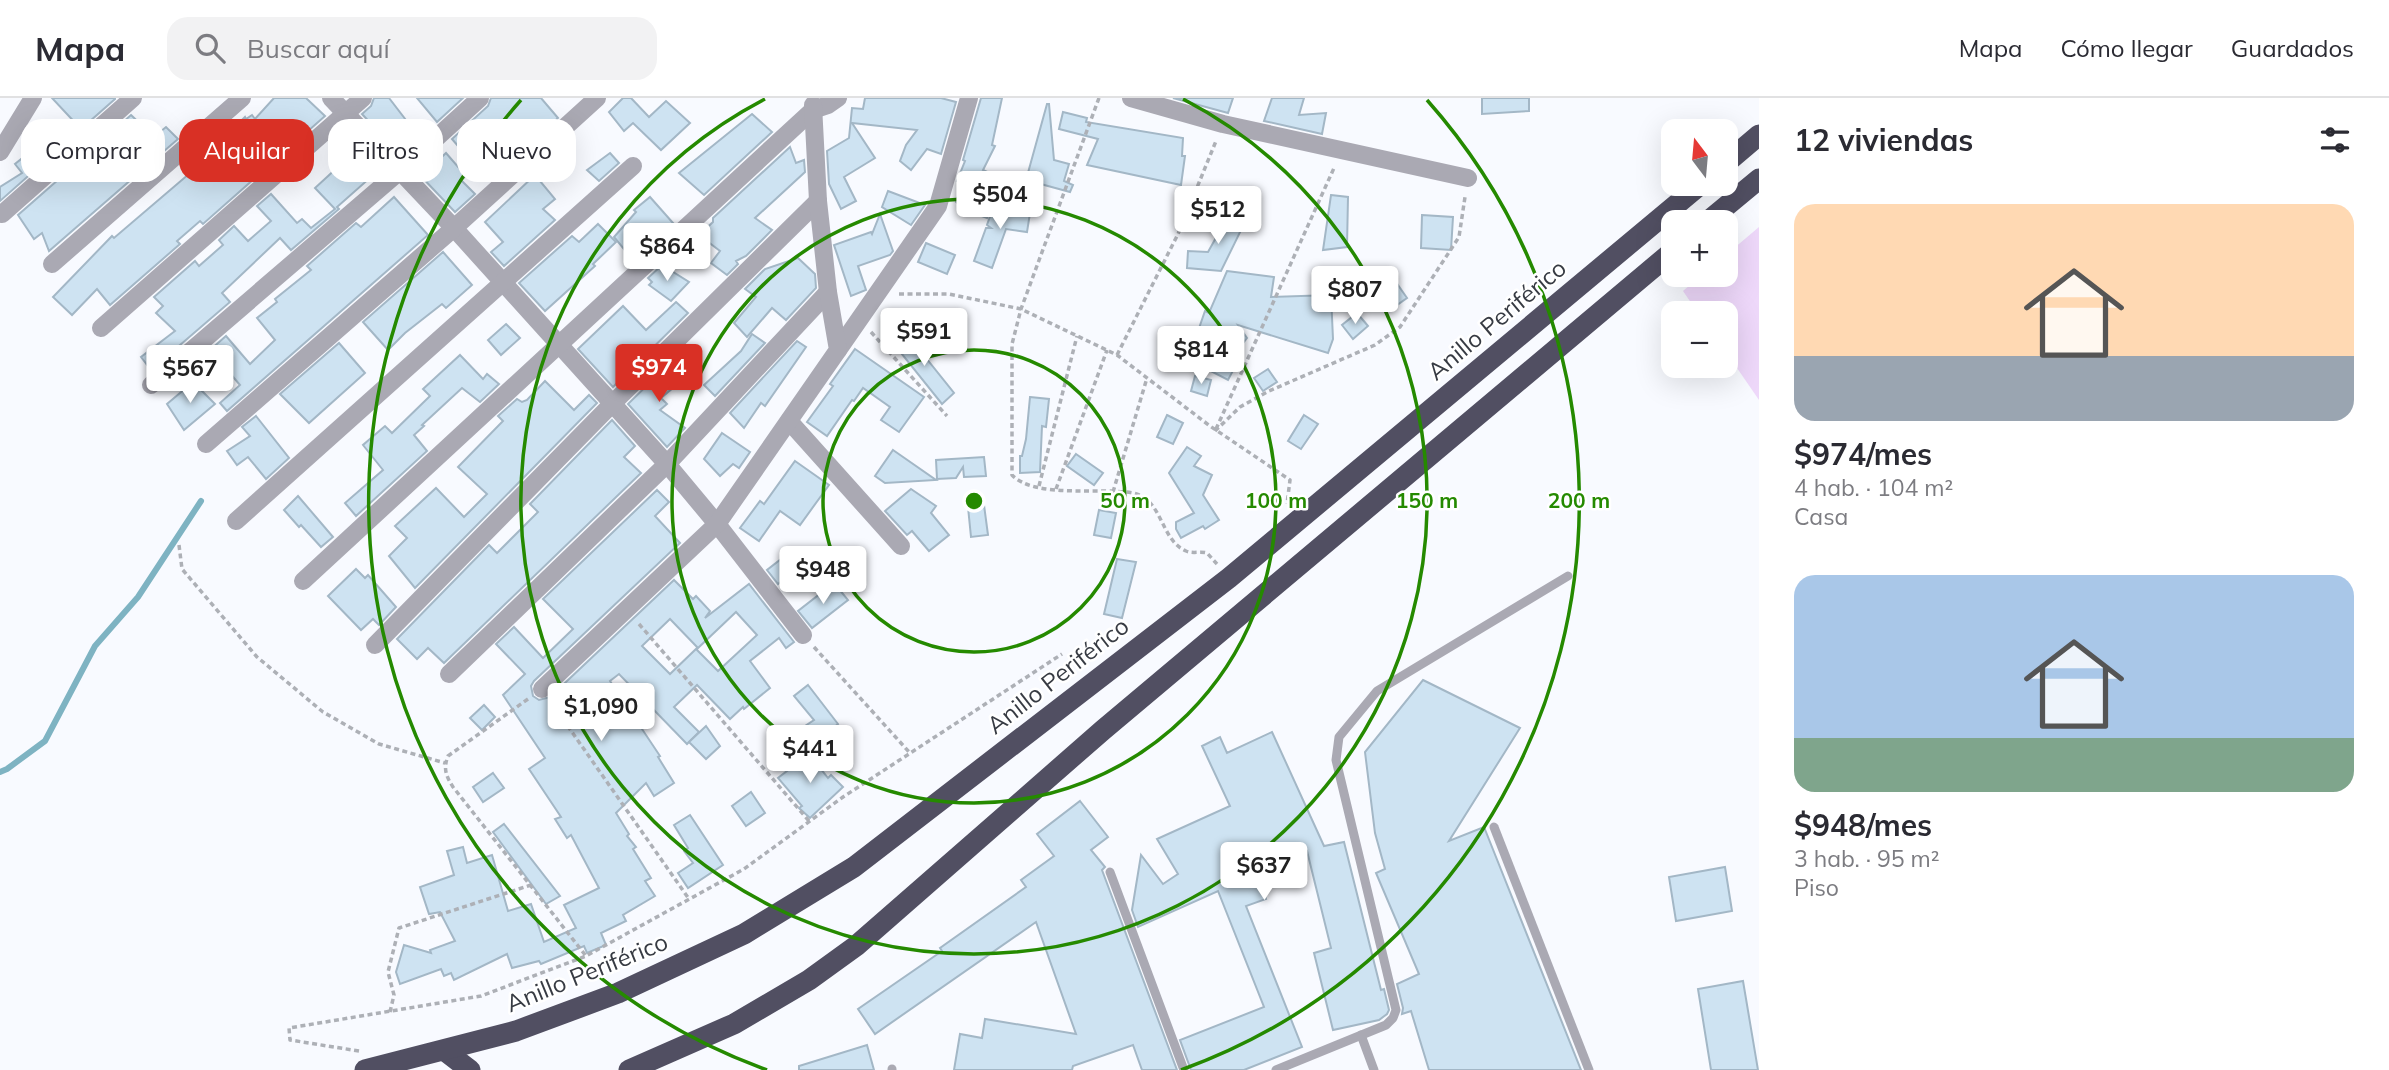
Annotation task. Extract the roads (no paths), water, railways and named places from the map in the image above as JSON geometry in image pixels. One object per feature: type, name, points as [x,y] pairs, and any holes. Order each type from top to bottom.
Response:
[{"type":"highway","points":[[1738,153],[1759,135]]},
{"type":"highway","points":[[1722,210],[1759,179]]},
{"type":"highway","name":"Anillo Periférico","points":[[370,1069],[516,1031],[640,983],[744,934],[854,867],[1229,578],[1687,196]]},
{"type":"highway","points":[[629,1070],[734,1024],[809,980],[856,946],[1103,730],[1661,261]]},
{"type":"highway","points":[[445,1051],[470,1070]]},
{"type":"street","points":[[0,152],[33,98]]},
{"type":"street","points":[[2,214],[133,98]]},
{"type":"street","points":[[52,264],[242,98]]},
{"type":"street","points":[[331,98],[350,119]]},
{"type":"street","points":[[101,328],[363,98]]},
{"type":"street","points":[[443,132],[480,98]]},
{"type":"street","points":[[206,444],[454,228],[597,98]]},
{"type":"street","points":[[303,581],[558,346],[813,104],[828,105],[838,98]]},
{"type":"street","points":[[542,689],[717,524],[938,206],[969,98]]},
{"type":"street","points":[[1130,98],[1223,124],[1468,178]]},
{"type":"street","points":[[813,104],[817,201],[838,350]]},
{"type":"street","points":[[236,521],[633,166]]},
{"type":"street","points":[[151,385],[387,182]]},
{"type":"street","points":[[410,182],[667,464],[803,635]]},
{"type":"street","points":[[375,645],[817,201]]},
{"type":"street","points":[[449,674],[667,464],[828,292]]},
{"type":"street","points":[[789,421],[901,546]]},
{"type":"lane","points":[[1276,1070],[1296,1066],[1386,1025],[1396,1010],[1336,760],[1339,737],[1377,691],[1568,576]]},
{"type":"lane","points":[[1494,827],[1589,1070]]},
{"type":"lane","points":[[1110,872],[1184,1070]]},
{"type":"lane","points":[[1361,1035],[1374,1070]]},
{"type":"waterway","points":[[0,772],[45,741],[95,646],[138,597],[201,501]]}]
